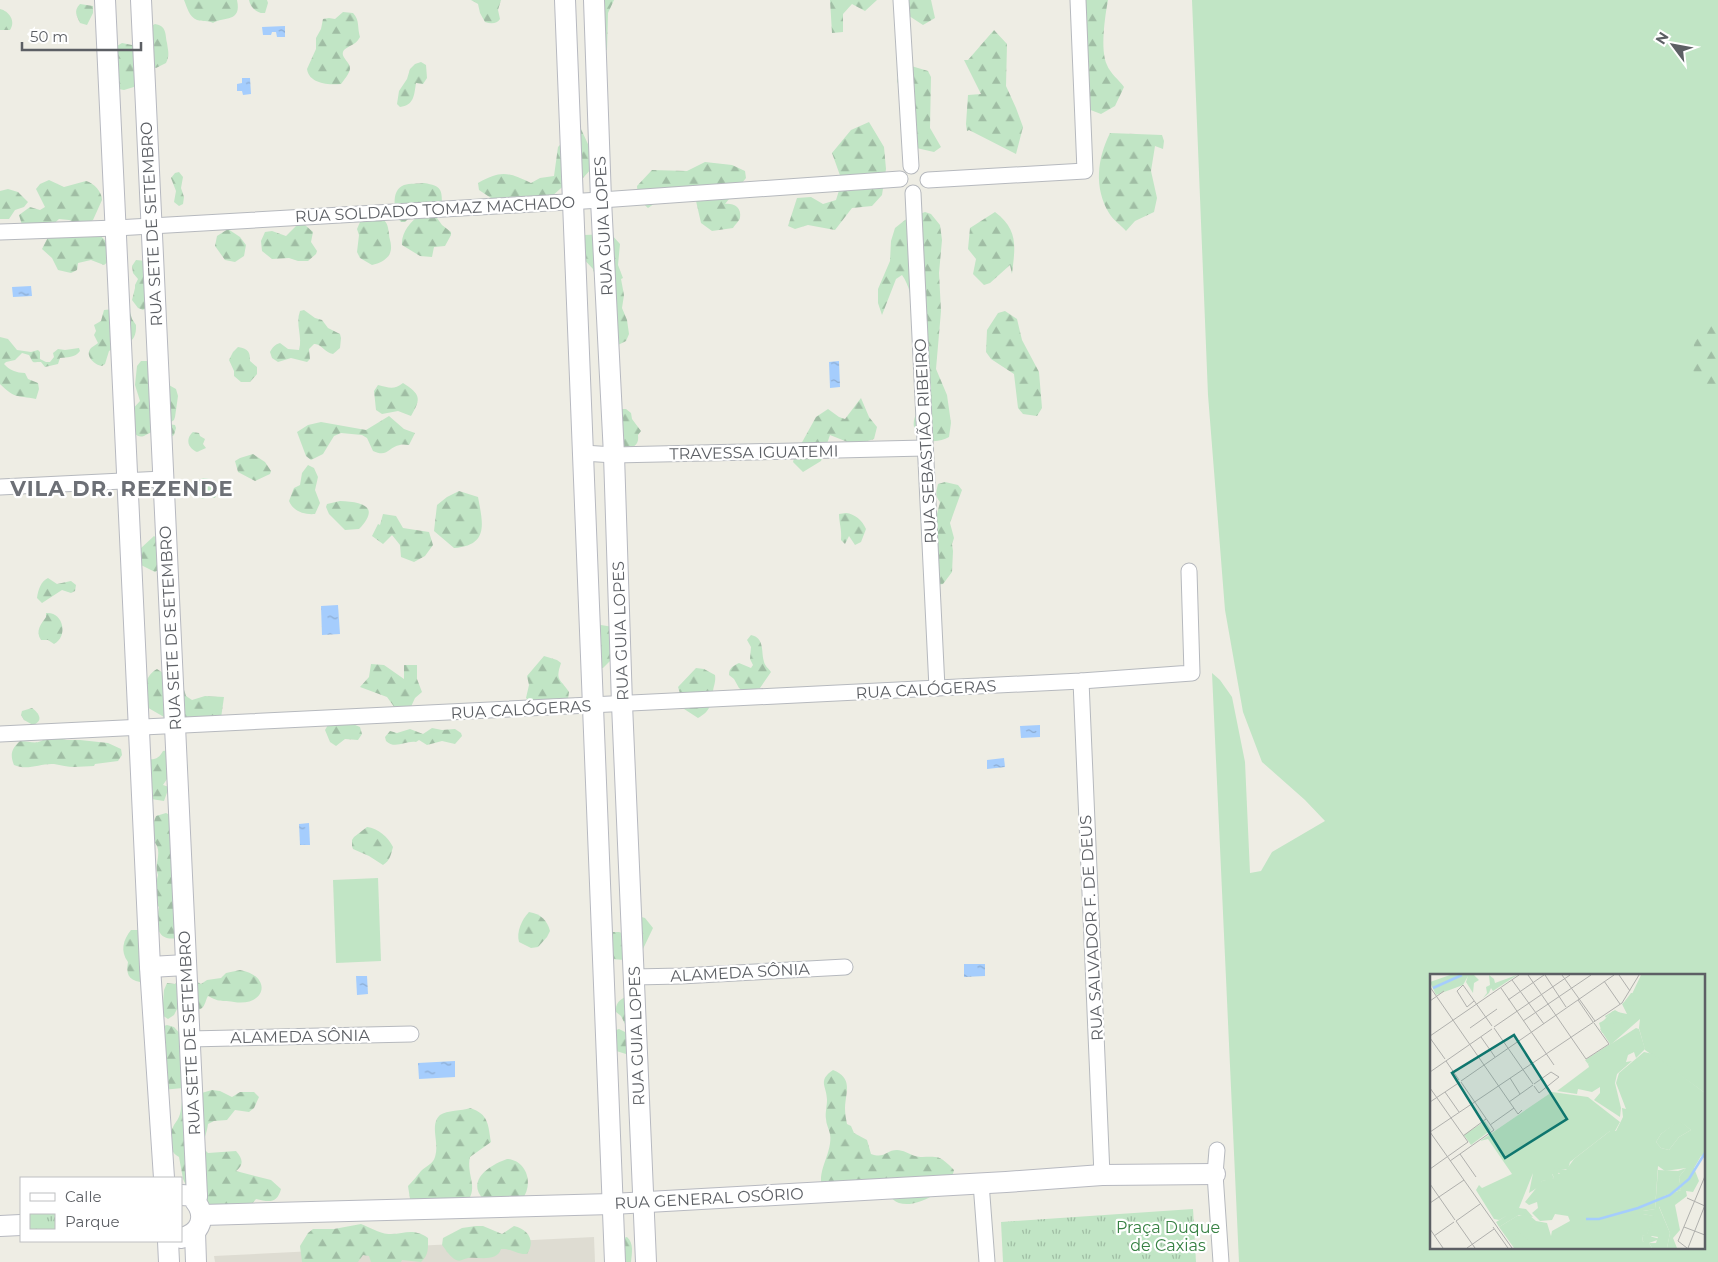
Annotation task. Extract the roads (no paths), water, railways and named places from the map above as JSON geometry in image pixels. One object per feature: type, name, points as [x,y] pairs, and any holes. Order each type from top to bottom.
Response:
[{"type":"main road","name":"RUA SETE DE SETEMBRO","points":[[105,0],[150,967],[164,1177]]},
{"type":"main road","name":"RUA SETE DE SETEMBRO","points":[[141,0],[186,965],[189,1039],[191,1215],[196,1262]]},
{"type":"main road","name":"RUA GUIA LOPES","points":[[565,0],[615,1262]]},
{"type":"main road","name":"RUA GUIA LOPES","points":[[594,0],[601,200],[614,455],[642,1202],[646,1262]]},
{"type":"main road","points":[[150,967],[186,965]]},
{"type":"main road","name":"RUA GENERAL OSÓRIO","points":[[191,1215],[612,1204],[981,1183],[1102,1174],[1216,1174]]},
{"type":"main road","points":[[0,1226],[20,1225]]},
{"type":"main road","points":[[168,1242],[169,1262]]},
{"type":"street","points":[[901,0],[911,166]]},
{"type":"street","points":[[928,180],[1085,171],[1078,0]]},
{"type":"street","points":[[911,166],[922,167],[927,173],[926,187],[921,192],[913,193],[906,191],[902,186],[900,178],[902,171],[911,166]]},
{"type":"street","name":"RUA SOLDADO TOMAZ MACHADO","points":[[0,232],[116,228],[601,200],[900,178]]},
{"type":"street","name":"RUA SEBASTIÃO RIBEIRO","points":[[913,193],[937,688]]},
{"type":"street","name":"TRAVESSA IGUATEMI","points":[[583,453],[614,455],[924,448]]},
{"type":"street","points":[[0,487],[163,479]]},
{"type":"street","name":"RUA CALÓGERAS","points":[[0,734],[1081,681],[1192,673],[1189,572]]},
{"type":"street","name":"RUA SALVADOR F. DE DEUS","points":[[1081,681],[1102,1174]]},
{"type":"street","name":"ALAMEDA SÔNIA","points":[[634,977],[845,967]]},
{"type":"street","name":"ALAMEDA SÔNIA","points":[[189,1039],[411,1034]]},
{"type":"street","points":[[1217,1150],[1216,1174],[1221,1262]]},
{"type":"street","points":[[981,1183],[986,1262]]},
{"type":"water","points":[[285,26],[285,37],[277,37],[276,32],[272,32],[271,35],[263,35],[262,27]]},
{"type":"water","points":[[242,78],[250,78],[251,94],[243,95],[242,91],[237,91],[237,84],[242,83]]},
{"type":"water","points":[[31,286],[32,296],[13,297],[12,287]]},
{"type":"water","points":[[839,361],[840,387],[830,388],[829,362]]},
{"type":"water","points":[[338,605],[340,634],[322,635],[321,606]]},
{"type":"water","points":[[1040,725],[1040,737],[1021,738],[1020,726]]},
{"type":"water","points":[[1004,758],[1005,767],[987,769],[987,760]]},
{"type":"water","points":[[309,823],[310,845],[300,845],[299,824]]},
{"type":"water","points":[[964,964],[985,964],[985,976],[964,977]]},
{"type":"water","points":[[356,976],[367,976],[368,994],[357,995]]},
{"type":"water","points":[[455,1061],[455,1077],[419,1079],[418,1063]]},
{"type":"district","name":"VILA DR. REZENDE","points":[[122,489]]},
{"type":"park label","name":"Praça Duque de Caxias","points":[[1168,1236]]}]
